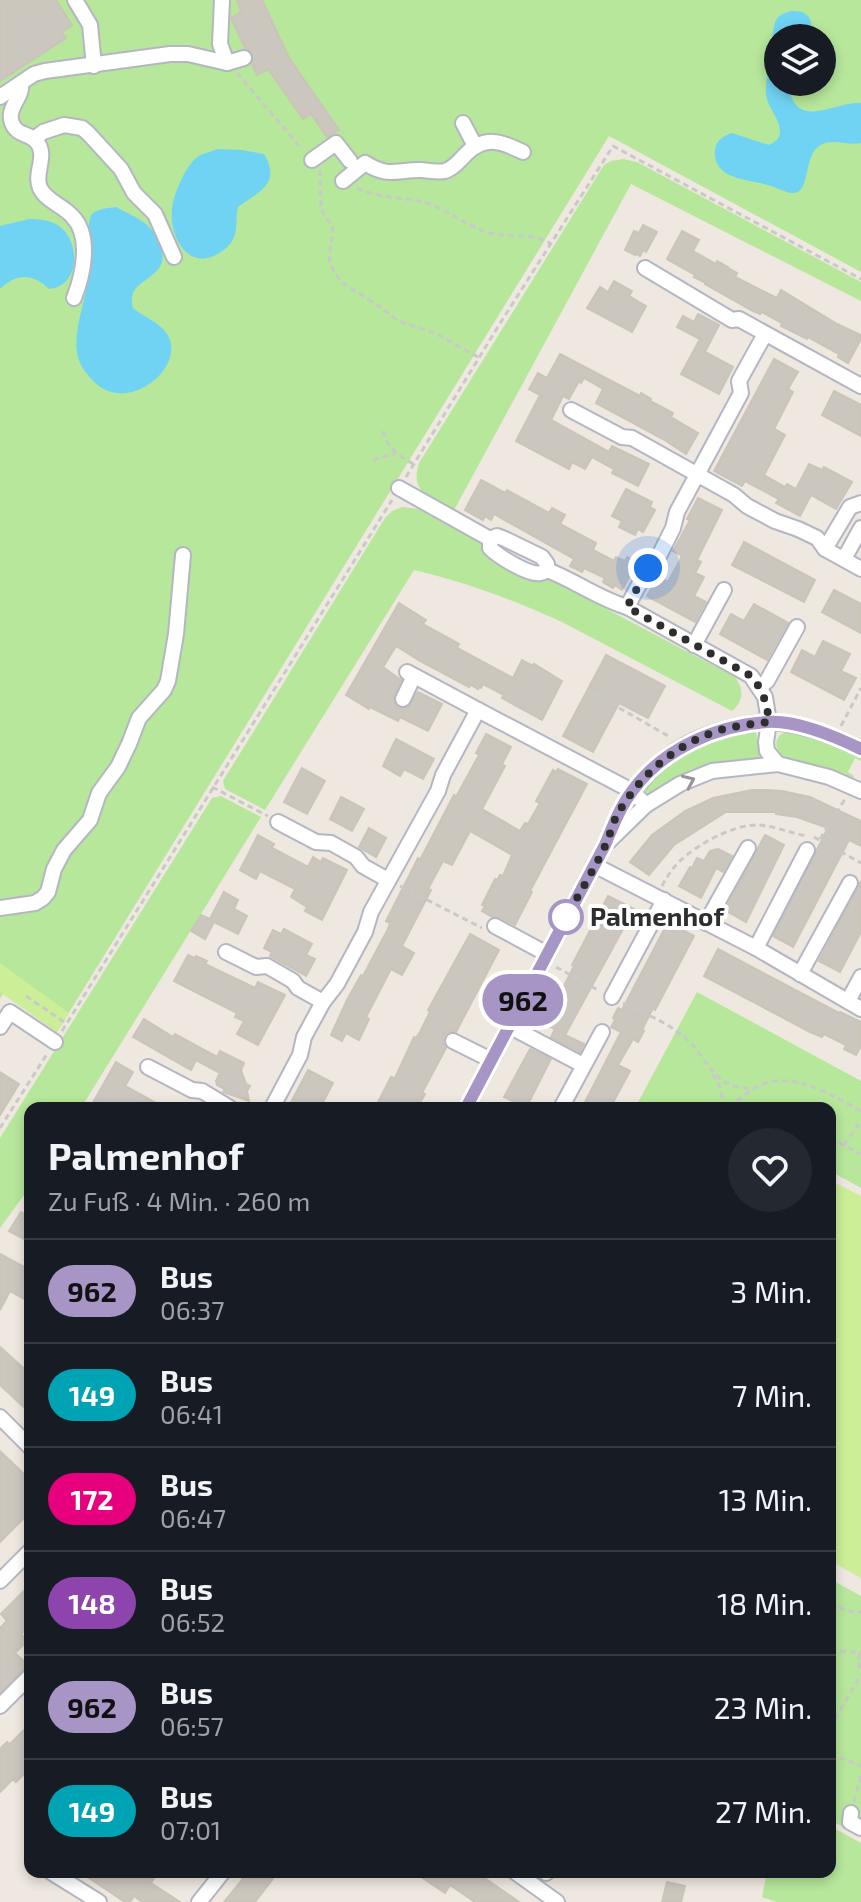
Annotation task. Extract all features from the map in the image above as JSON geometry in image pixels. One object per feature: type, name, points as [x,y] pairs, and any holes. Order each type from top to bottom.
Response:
[{"type":"street","points":[[75,0],[90,25],[94,66]]},
{"type":"street","points":[[222,0],[220,44],[227,63]]},
{"type":"street","points":[[0,97],[34,74],[45,71],[170,54],[188,54],[227,63],[244,58]]},
{"type":"street","points":[[21,84],[22,91],[12,108],[11,121],[20,134],[34,139],[41,153],[37,179],[39,187],[74,217],[82,236],[83,266],[74,298]]},
{"type":"street","points":[[463,123],[475,146]]},
{"type":"street","points":[[34,139],[43,132],[64,125],[82,128],[88,133],[121,169],[140,201],[155,214],[174,257]]},
{"type":"street","points":[[343,181],[365,163],[378,171],[390,173],[445,171],[456,165],[475,146],[497,141],[523,152]]},
{"type":"street","points":[[316,163],[336,143],[350,161]]},
{"type":"street","points":[[645,268],[732,320],[739,319],[861,386]]},
{"type":"street","points":[[627,607],[648,568],[656,562],[673,528],[677,512],[741,393],[739,381],[765,334]]},
{"type":"street","points":[[571,410],[622,437],[632,438],[698,474],[765,516],[817,538],[825,549],[861,569]]},
{"type":"street","points":[[399,488],[490,539],[497,536],[542,557],[547,570],[627,607],[751,676],[765,697],[769,722],[767,751],[778,764]]},
{"type":"street","points":[[825,549],[850,507],[861,503]]},
{"type":"street","points":[[844,559],[861,528]]},
{"type":"street","points":[[0,908],[35,903],[48,892],[54,869],[64,850],[90,820],[99,793],[118,767],[139,718],[164,690],[176,634],[183,555]]},
{"type":"street","points":[[694,645],[724,590]]},
{"type":"street","points":[[760,687],[767,681],[797,627]]},
{"type":"street","points":[[403,699],[411,674],[632,791],[646,805]]},
{"type":"street","points":[[275,1102],[300,1055],[304,1037],[365,932],[371,912],[438,791],[443,775],[478,710]]},
{"type":"street","points":[[469,1102],[605,845],[615,819],[632,791],[659,763],[685,746],[716,732],[769,722],[808,728],[861,749]]},
{"type":"street","points":[[605,845],[646,805],[680,784],[712,771],[778,764],[804,769],[857,789]]},
{"type":"street","points":[[278,822],[316,842],[331,843],[388,880]]},
{"type":"street","points":[[706,923],[748,848]]},
{"type":"street","points":[[756,948],[807,850]]},
{"type":"street","points":[[594,865],[756,948],[854,1005],[861,977]]},
{"type":"street","points":[[800,974],[850,883]]},
{"type":"street","points":[[612,997],[664,900]]},
{"type":"street","points":[[490,928],[547,954]]},
{"type":"street","points":[[226,952],[256,967],[267,966],[323,1002]]},
{"type":"street","points":[[0,1027],[10,1012],[55,1042]]},
{"type":"street","points":[[509,1026],[583,1065]]},
{"type":"street","points":[[564,1102],[602,1032]]},
{"type":"street","points":[[453,1041],[491,1060]]},
{"type":"street","points":[[148,1067],[220,1102]]},
{"type":"street","points":[[0,1417],[24,1441]]},
{"type":"street","points":[[14,1430],[24,1436]]},
{"type":"street","points":[[0,1581],[24,1557]]},
{"type":"street","points":[[0,1706],[24,1682]]},
{"type":"street","points":[[851,1813],[850,1822],[861,1828]]},
{"type":"street","points":[[61,1878],[99,1902]]},
{"type":"street","points":[[199,1902],[218,1878]]},
{"type":"street","points":[[523,1878],[557,1902]]},
{"type":"path","points":[[0,1128],[613,146],[861,279]]},
{"type":"path","points":[[316,163],[321,209],[332,226],[329,255],[335,274],[343,283],[398,321],[435,333],[480,358]]},
{"type":"path","points":[[383,431],[387,443],[396,453],[413,464]]},
{"type":"path","points":[[373,460],[396,453]]},
{"type":"path","points":[[836,737],[861,688]]},
{"type":"path","points":[[593,693],[685,746]]},
{"type":"path","points":[[212,787],[278,822]]},
{"type":"path","points":[[820,839],[857,789]]},
{"type":"path","points":[[388,880],[490,928]]},
{"type":"path","points":[[26,996],[67,1024]]},
{"type":"path","points":[[673,1028],[696,1049],[713,1073],[723,1102]]},
{"type":"path","points":[[713,1073],[726,1084],[739,1089],[781,1081],[796,1082],[824,1091],[861,1111]]},
{"type":"path","points":[[736,1102],[751,1088]]},
{"type":"path","points":[[844,1145],[861,1121]]},
{"type":"path","points":[[836,1141],[861,1154]]},
{"type":"path","points":[[836,1605],[846,1611],[861,1612]]},
{"type":"path","points":[[836,1651],[860,1652],[861,1667]]},
{"type":"path","points":[[836,1717],[861,1675]]},
{"type":"path","points":[[836,1756],[861,1766]]},
{"type":"path","points":[[851,1813],[861,1776]]},
{"type":"green space","points":[[0,0],[861,0],[861,272],[609,136],[57,1032],[3,994],[0,998]]},
{"type":"green space","points":[[623,159],[637,162],[861,282],[861,301],[631,184],[453,512],[424,494],[417,481],[419,463],[604,165]]},
{"type":"green space","points":[[402,507],[418,509],[485,544],[488,555],[539,582],[550,579],[735,677],[741,690],[739,703],[732,711],[544,614],[471,586],[414,570],[265,810],[225,789],[223,781],[385,518]]},
{"type":"green space","points":[[756,730],[760,761],[653,794],[645,792],[644,787],[657,774],[694,748],[722,737]]},
{"type":"green space","points":[[800,731],[861,754],[861,761],[855,758],[848,772],[854,776],[852,782],[805,767],[783,755],[777,748],[781,734]]},
{"type":"green space","points":[[221,796],[261,817],[85,1102],[24,1102],[24,1195],[0,1228],[0,1138],[212,798]]},
{"type":"green space","points":[[0,963],[69,1013],[57,1032],[0,992]]},
{"type":"green space","points":[[697,992],[861,1081],[861,1188],[836,1174],[836,1102],[638,1102]]},
{"type":"green space","points":[[836,1183],[861,1196],[861,1578],[836,1564]]},
{"type":"green space","points":[[836,1582],[861,1596],[861,1836],[836,1823]]},
{"type":"green space","points":[[836,1829],[861,1843],[861,1902],[777,1902],[762,1897],[766,1878],[836,1878]]},
{"type":"water","points":[[798,11],[810,18],[811,24],[775,24],[783,14]]},
{"type":"water","points":[[766,96],[792,96],[798,107],[806,111],[861,103],[861,143],[829,142],[819,146],[811,157],[803,186],[795,193],[726,173],[716,160],[715,150],[723,137],[732,133],[769,145],[778,138],[779,127]]},
{"type":"water","points":[[218,149],[264,154],[269,164],[269,180],[260,192],[238,207],[235,234],[230,244],[211,257],[193,257],[176,237],[173,203],[191,163],[200,155]]},
{"type":"water","points":[[116,207],[146,224],[158,241],[162,263],[135,289],[132,300],[133,308],[164,330],[171,347],[169,361],[161,374],[134,391],[118,393],[102,388],[88,375],[80,362],[76,345],[89,277],[90,217],[97,211]]},
{"type":"water","points":[[29,219],[52,222],[66,233],[74,252],[72,272],[59,286],[49,289],[37,280],[24,277],[12,280],[0,289],[0,226]]},
{"type":"building","points":[[0,0],[56,0],[72,25],[62,32],[66,38],[0,81]]},
{"type":"building","points":[[237,0],[262,0],[289,58],[339,130],[327,137],[311,114],[303,119],[268,69],[257,75],[252,64],[253,54],[245,48],[231,18],[241,12]]},
{"type":"building","points":[[643,225],[657,232],[646,252],[643,250],[640,256],[625,250],[634,231],[639,233]]},
{"type":"building","points":[[682,231],[699,240],[693,251],[728,267],[737,273],[735,277],[777,298],[781,290],[861,335],[848,363],[838,357],[839,354],[781,326],[782,323],[762,312],[753,311],[667,259]]},
{"type":"building","points":[[614,281],[632,291],[629,296],[646,306],[632,332],[587,308],[600,287],[608,292]]},
{"type":"building","points":[[698,314],[719,325],[705,352],[733,367],[719,394],[681,374],[700,339],[677,327],[683,316],[694,322]]},
{"type":"building","points":[[560,354],[640,396],[641,393],[673,413],[671,417],[698,433],[686,454],[596,403],[603,389],[584,378],[569,399],[563,396],[551,420],[609,452],[612,446],[649,464],[638,486],[612,473],[614,469],[592,457],[585,469],[572,462],[569,469],[516,441],[540,395],[529,389],[538,373],[547,378]]},
{"type":"building","points":[[774,359],[798,372],[788,389],[793,392],[774,429],[785,435],[764,475],[785,487],[787,484],[796,489],[809,464],[822,470],[824,467],[852,482],[836,509],[811,495],[800,516],[776,503],[779,499],[745,481],[742,486],[714,471]]},
{"type":"building","points":[[834,391],[861,405],[861,436],[822,415]]},
{"type":"building","points":[[481,480],[549,513],[552,508],[565,515],[560,524],[596,543],[593,550],[614,561],[616,557],[625,561],[627,557],[637,562],[622,590],[615,585],[613,588],[603,582],[605,578],[584,568],[582,572],[570,566],[574,559],[494,514],[491,520],[485,516],[483,520],[465,510]]},
{"type":"building","points":[[626,489],[652,502],[650,507],[655,510],[643,532],[638,529],[635,535],[619,527],[622,521],[612,516]]},
{"type":"building","points":[[698,498],[722,510],[697,560],[701,562],[695,573],[704,577],[694,596],[706,602],[695,622],[647,596],[658,577],[668,582],[679,562],[682,556],[673,551]]},
{"type":"building","points":[[744,542],[815,580],[804,602],[732,565]]},
{"type":"building","points":[[834,590],[861,604],[861,633],[822,612]]},
{"type":"building","points":[[399,603],[426,620],[423,624],[459,644],[457,648],[513,678],[522,660],[562,681],[542,720],[483,684],[478,689],[469,687],[396,646],[383,667],[401,680],[394,695],[395,705],[408,708],[418,692],[442,704],[428,731],[400,717],[398,721],[369,709],[346,695]]},
{"type":"building","points":[[754,604],[788,623],[767,660],[720,634],[731,614],[744,621]]},
{"type":"building","points":[[823,641],[850,654],[841,671],[856,678],[844,700],[791,672],[802,650],[815,657]]},
{"type":"building","points":[[606,655],[665,686],[648,718],[619,703],[593,752],[563,736]]},
{"type":"building","points":[[486,734],[511,747],[502,764],[505,766],[482,809],[520,831],[525,823],[528,824],[540,803],[536,801],[553,770],[556,772],[558,769],[587,784],[515,925],[482,911],[495,879],[503,876],[512,855],[470,831],[452,865],[443,861],[428,889],[431,890],[402,946],[414,953],[402,975],[391,969],[366,1017],[369,1019],[359,1040],[346,1033],[342,1041],[331,1035],[347,1000],[388,929],[390,923],[386,921],[418,858],[420,860],[479,755],[476,753]]},
{"type":"building","points":[[396,739],[434,759],[423,779],[404,769],[400,776],[383,766]]},
{"type":"building","points":[[302,768],[325,781],[307,814],[284,802]]},
{"type":"building","points":[[752,790],[782,791],[810,797],[861,821],[861,846],[849,840],[793,947],[773,936],[828,828],[777,812],[722,812],[674,845],[649,875],[630,862],[652,835],[685,811],[713,798]]},
{"type":"building","points":[[341,797],[364,809],[352,831],[330,819]]},
{"type":"building","points":[[369,828],[386,838],[376,857],[359,847]]},
{"type":"building","points":[[258,835],[274,844],[272,848],[308,867],[313,857],[321,862],[323,858],[347,870],[322,920],[305,911],[307,907],[291,897],[295,889],[260,871],[256,879],[240,870]]},
{"type":"building","points":[[765,835],[784,845],[746,922],[725,910]]},
{"type":"building","points":[[718,849],[732,856],[723,872],[716,868],[701,898],[679,886],[697,858],[704,861],[710,851]]},
{"type":"building","points":[[861,881],[861,932],[840,972],[819,961]]},
{"type":"building","points":[[224,892],[238,900],[234,909],[247,916],[238,934],[214,922],[205,939],[191,931],[201,915],[210,919]]},
{"type":"building","points":[[608,896],[634,909],[565,1035],[584,1044],[580,1052],[551,1037],[555,1029],[545,1024]]},
{"type":"building","points":[[668,922],[694,936],[655,1010],[653,1008],[638,1042],[633,1039],[618,1065],[630,1071],[613,1102],[585,1102],[621,1032],[611,1027],[618,1008],[622,1010]]},
{"type":"building","points":[[284,929],[312,944],[306,955],[315,959],[306,976],[270,956],[272,952],[264,948],[273,930],[281,934]]},
{"type":"building","points":[[470,934],[499,950],[456,1032],[448,1032],[444,1036],[446,1048],[422,1093],[425,1094],[420,1102],[378,1102],[391,1077],[395,1078],[414,1037],[420,1032],[430,1012],[428,1010]]},
{"type":"building","points":[[718,949],[861,1022],[861,1046],[856,1055],[844,1049],[846,1045],[824,1034],[822,1037],[810,1032],[704,976]]},
{"type":"building","points":[[188,955],[207,961],[205,964],[255,988],[258,982],[285,995],[258,1045],[237,1034],[244,1021],[235,1017],[237,1013],[174,981]]},
{"type":"building","points":[[144,1019],[173,1037],[175,1034],[217,1057],[220,1051],[244,1063],[241,1070],[246,1084],[250,1086],[247,1091],[249,1101],[223,1092],[225,1089],[216,1081],[220,1073],[196,1060],[191,1070],[133,1037]]},
{"type":"building","points":[[530,1049],[551,1059],[529,1102],[514,1102],[504,1097]]},
{"type":"building","points":[[116,1062],[133,1072],[125,1086],[154,1102],[93,1102]]},
{"type":"building","points":[[308,1070],[333,1083],[323,1102],[291,1102]]},
{"type":"building","points":[[0,1072],[19,1084],[0,1115]]},
{"type":"building","points":[[21,1212],[24,1214],[24,1239],[9,1231]]},
{"type":"building","points":[[0,1254],[24,1267],[24,1299],[10,1291],[0,1310]]},
{"type":"building","points":[[0,1347],[24,1369],[24,1407],[0,1385]]},
{"type":"building","points":[[0,1451],[24,1474],[24,1518],[0,1542]]},
{"type":"building","points":[[24,1591],[24,1631],[21,1634],[24,1644],[15,1653],[24,1661],[24,1668],[0,1692],[0,1628],[7,1621],[1,1614]]},
{"type":"building","points":[[24,1730],[24,1774],[16,1782],[13,1779],[0,1792],[0,1749],[7,1742],[12,1742]]},
{"type":"building","points":[[89,1878],[154,1878],[151,1883],[180,1902],[142,1902],[134,1896],[130,1902],[125,1902]]},
{"type":"building","points":[[273,1878],[255,1902],[224,1902],[243,1879]]},
{"type":"building","points":[[423,1878],[485,1878],[519,1902],[475,1902],[450,1885],[445,1893]]},
{"type":"building","points":[[667,1882],[685,1886],[681,1902],[662,1902]]},
{"type":"bus line","name":"962","points":[[469,1102],[605,845],[615,819],[632,791],[659,763],[695,740],[716,732],[769,722],[808,728],[861,749]]},
{"type":"place","name":"Palmenhof","points":[[566,917]]},
{"type":"route","points":[[566,917],[561,926],[605,845],[615,819],[643,778],[659,763],[695,740],[739,726],[769,722],[765,697],[751,676],[627,607],[648,568]]}]
